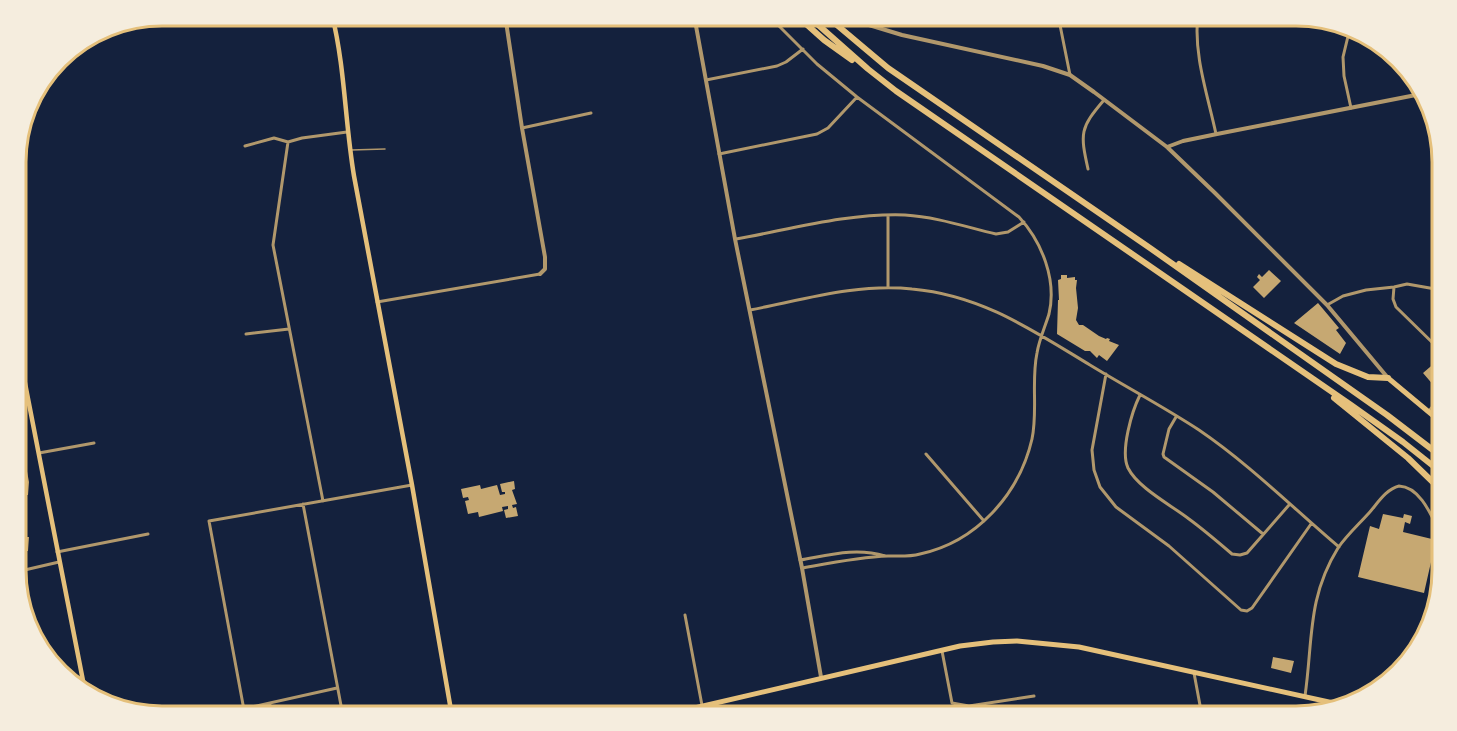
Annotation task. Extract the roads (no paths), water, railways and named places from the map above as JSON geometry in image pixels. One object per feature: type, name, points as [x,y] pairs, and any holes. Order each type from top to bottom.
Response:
[{"type":"highway","points":[[808,26],[824,40],[1304,372],[1432,465]]},
{"type":"highway","points":[[819,26],[868,69]]},
{"type":"highway","points":[[837,26],[888,68],[1150,248],[1387,415],[1432,449]]},
{"type":"highway","points":[[840,26],[852,39]]},
{"type":"highway","points":[[1150,248],[1336,364],[1368,377],[1388,378]]},
{"type":"highway","points":[[1304,372],[1408,458],[1432,481]]},
{"type":"main road","points":[[335,26],[339,45],[350,150],[450,706]]},
{"type":"main road","points":[[1388,378],[1432,415]]},
{"type":"main road","points":[[26,399],[83,681]]},
{"type":"main road","points":[[705,706],[941,650],[993,642],[1041,642],[1079,647],[1326,702]]},
{"type":"street","points":[[377,302],[540,274],[545,269],[507,26]]},
{"type":"street","points":[[696,26],[735,239],[802,568],[821,677]]},
{"type":"street","points":[[779,26],[817,64],[857,97],[1009,208],[1024,222],[1042,253],[1048,273],[1050,307],[1036,355],[1035,420],[1028,454],[1009,494],[984,521],[964,536],[930,552],[906,557],[859,551],[800,560]]},
{"type":"street","points":[[872,26],[902,35],[1043,66],[1070,75],[1167,147],[1327,305],[1388,378]]},
{"type":"street","points":[[1060,26],[1070,75]]},
{"type":"street","points":[[1198,26],[1199,51],[1216,134]]},
{"type":"street","points":[[1348,37],[1343,57],[1344,76],[1351,108]]},
{"type":"street","points":[[706,80],[777,66],[803,49]]},
{"type":"street","points":[[1167,147],[1216,134],[1414,95]]},
{"type":"street","points":[[719,154],[817,134],[828,129],[857,97]]},
{"type":"street","points":[[1088,169],[1083,131],[1089,118],[1104,100]]},
{"type":"street","points":[[522,128],[591,113]]},
{"type":"street","points":[[245,146],[274,138],[288,142],[347,132]]},
{"type":"street","points":[[288,142],[273,245],[323,501]]},
{"type":"street","points":[[735,239],[836,219],[888,215],[929,218],[996,234],[1008,232],[1024,222]]},
{"type":"street","points":[[888,215],[888,287]]},
{"type":"street","points":[[1327,305],[1366,290],[1407,284],[1432,288]]},
{"type":"street","points":[[750,310],[855,290],[888,287],[929,291],[961,298],[1003,313],[1199,430],[1239,460],[1339,547]]},
{"type":"street","points":[[1394,287],[1393,299],[1396,307],[1432,342]]},
{"type":"street","points":[[246,334],[289,329]]},
{"type":"street","points":[[1106,374],[1092,451],[1094,470],[1100,487],[1116,507],[1169,546],[1240,610],[1252,608],[1311,524]]},
{"type":"street","points":[[1140,395],[1130,426],[1125,456],[1128,468],[1137,481],[1232,554],[1247,553],[1289,505]]},
{"type":"street","points":[[1429,412],[1432,408]]},
{"type":"street","points":[[1176,417],[1170,429],[1164,457],[1205,486],[1263,534]]},
{"type":"street","points":[[38,453],[94,443]]},
{"type":"street","points":[[926,454],[984,521]]},
{"type":"street","points":[[243,706],[209,521],[412,485]]},
{"type":"street","points":[[1305,698],[1311,625],[1316,600],[1323,579],[1339,547],[1395,487],[1408,488],[1428,508],[1432,516]]},
{"type":"street","points":[[303,504],[341,706]]},
{"type":"street","points":[[57,552],[148,534]]},
{"type":"street","points":[[802,568],[886,556]]},
{"type":"street","points":[[26,570],[59,562]]},
{"type":"street","points":[[685,615],[703,706]]},
{"type":"street","points":[[941,650],[952,703],[965,705]]},
{"type":"street","points":[[1194,673],[1200,705]]},
{"type":"street","points":[[265,706],[338,688]]},
{"type":"street","points":[[972,705],[1034,696]]},
{"type":"lane","points":[[350,150],[386,149]]}]
